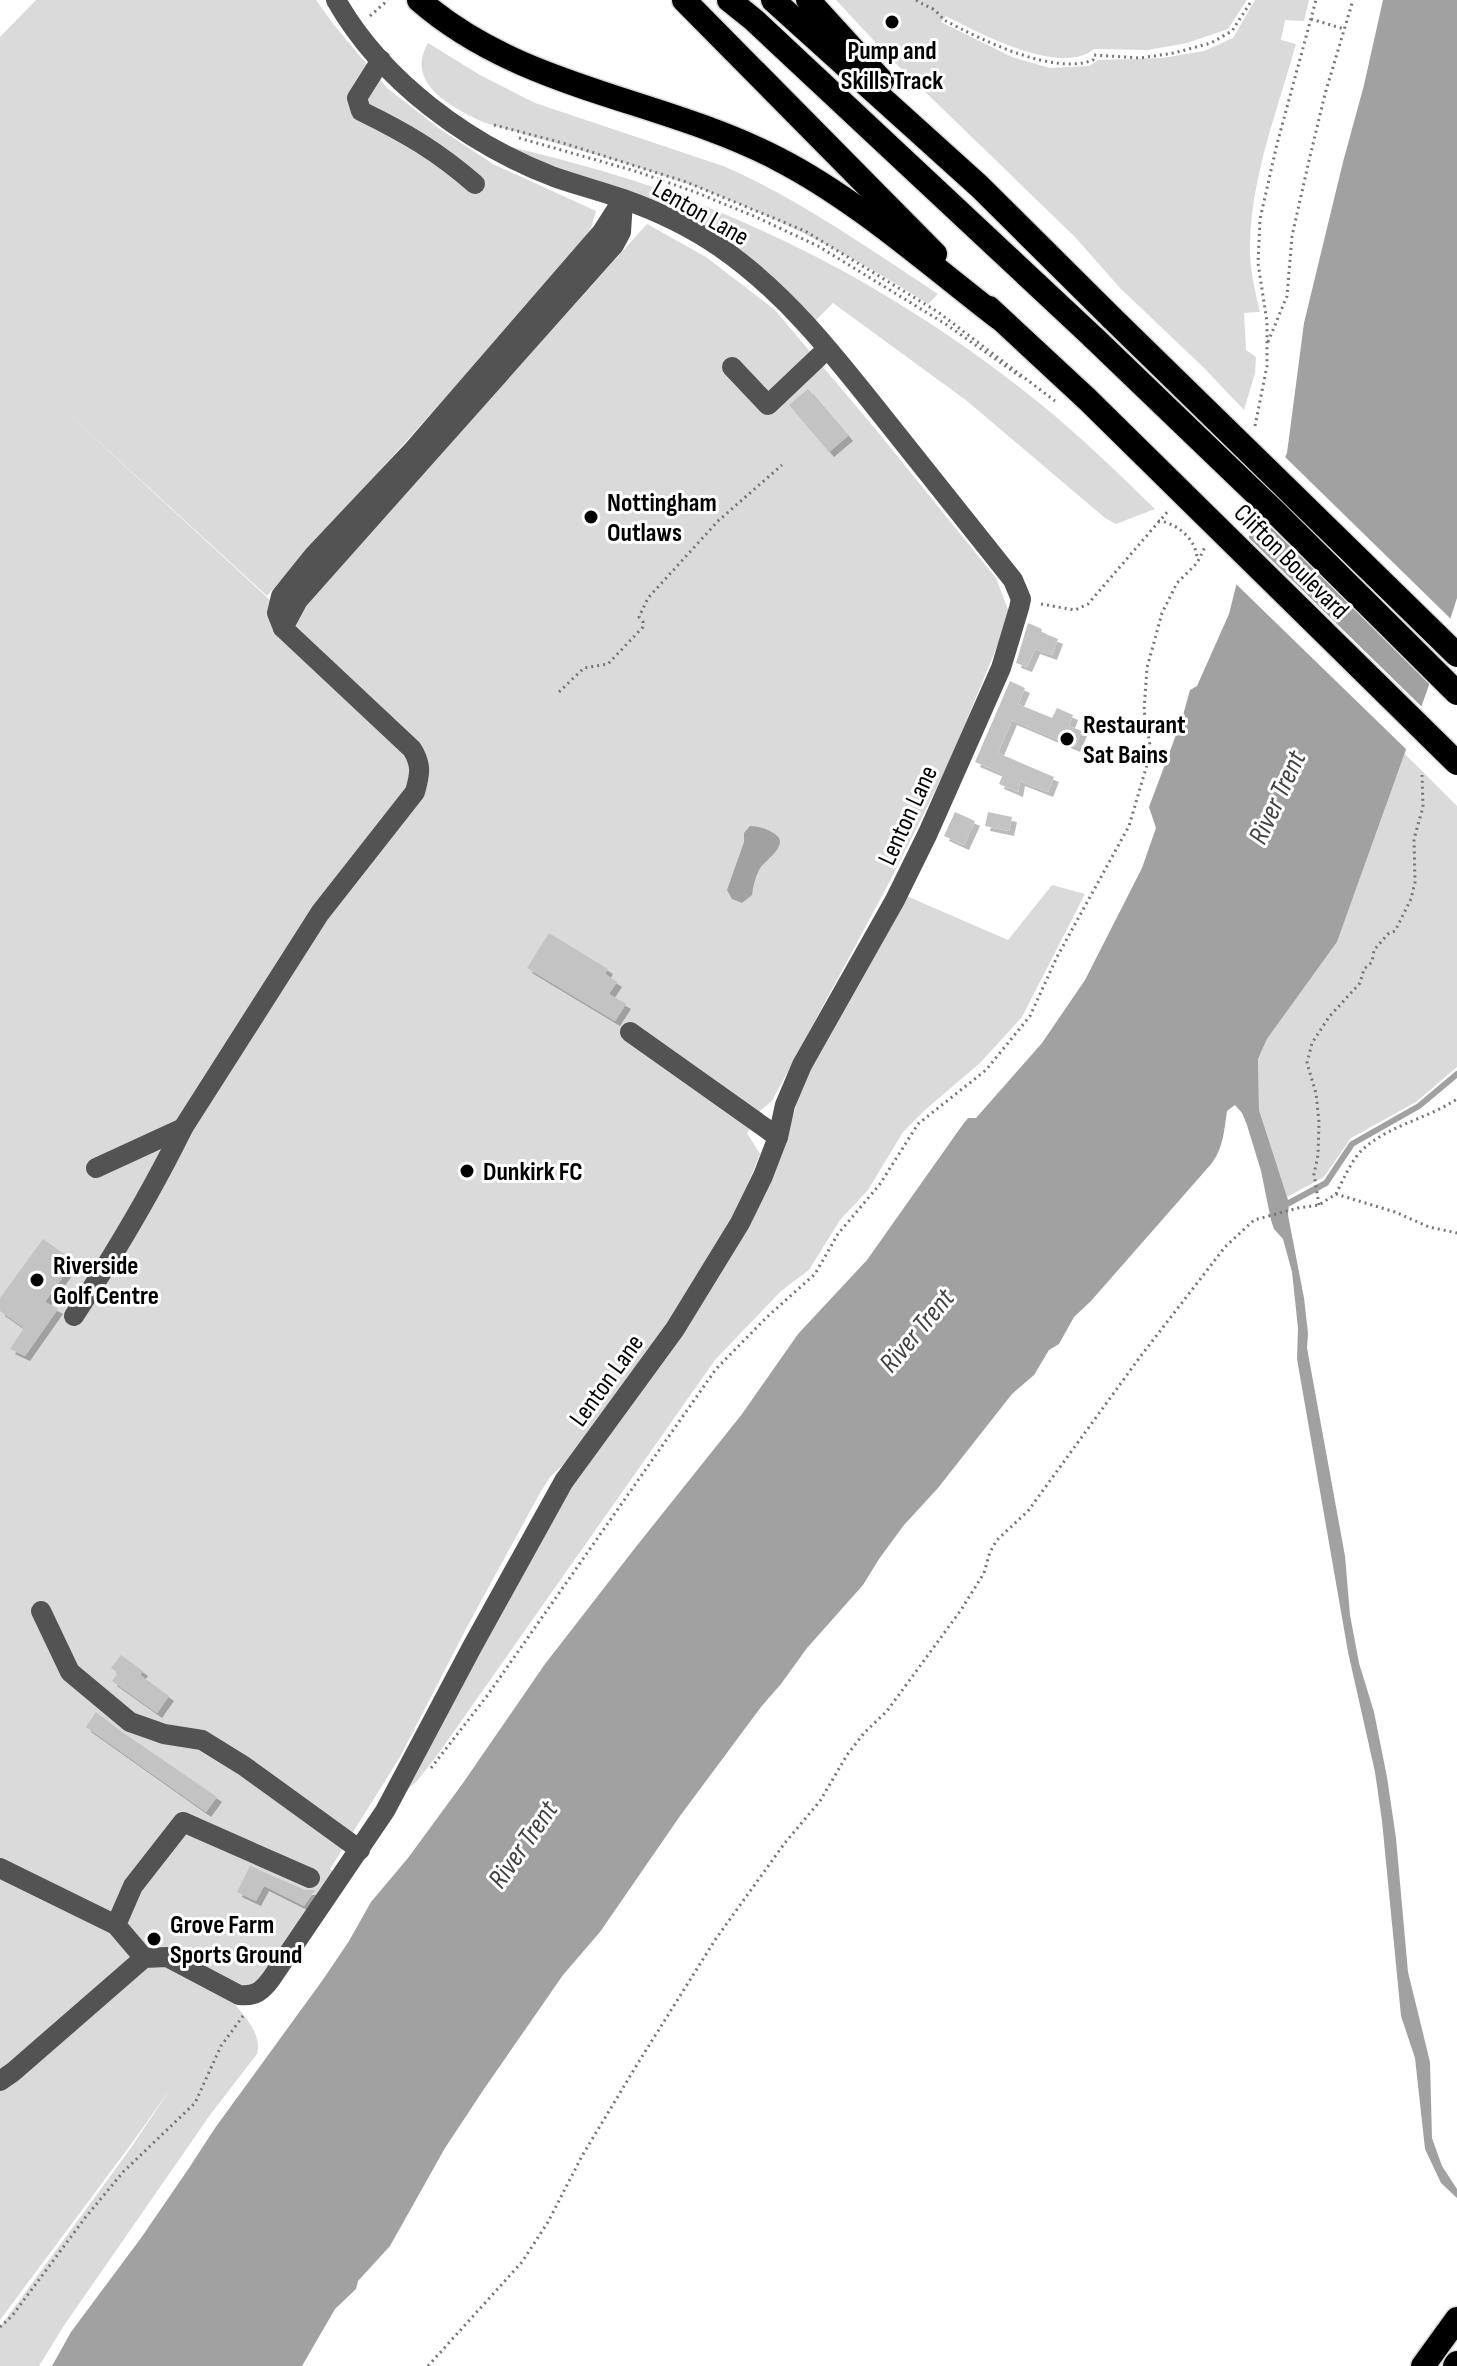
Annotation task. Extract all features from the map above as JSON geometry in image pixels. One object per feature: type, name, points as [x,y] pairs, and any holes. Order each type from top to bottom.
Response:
[{"type":"highway","points":[[419,0],[471,38],[508,57],[547,74],[734,139],[778,159],[861,212],[999,318]]},
{"type":"highway","points":[[670,0],[725,43]]},
{"type":"highway","points":[[684,0],[999,318]]},
{"type":"highway","name":"Clifton Boulevard","points":[[729,0],[1094,338],[1457,693]]},
{"type":"highway","points":[[773,0],[979,186]]},
{"type":"highway","points":[[808,0],[979,186]]},
{"type":"highway","name":"Clifton Boulevard","points":[[979,186],[1457,655]]},
{"type":"highway","name":"Clifton Boulevard","points":[[999,318],[1087,399],[1457,763]]},
{"type":"highway","points":[[1423,2366],[1457,2319]]},
{"type":"street","name":"Lenton Lane","points":[[144,1958],[167,1957],[239,1995],[250,1996],[260,1992],[360,1850],[385,1811],[564,1481],[675,1329],[740,1223],[763,1176],[778,1137],[785,1105],[802,1065],[895,900],[928,833],[1001,668],[1021,599],[1013,580],[827,349],[794,310],[765,283],[721,248],[660,214],[542,172],[468,133],[411,89],[381,60],[358,36],[336,0]]},
{"type":"street","points":[[381,60],[357,98],[361,111],[435,151],[475,184]]},
{"type":"street","points":[[74,1316],[126,1236],[183,1128],[320,913],[415,792],[421,773],[412,749],[283,628],[298,600],[614,245],[621,232],[623,199]]},
{"type":"street","points":[[732,367],[768,405],[827,349]]},
{"type":"street","points":[[630,1032],[778,1137]]},
{"type":"street","points":[[96,1168],[183,1128]]},
{"type":"street","points":[[41,1611],[70,1672],[130,1722],[164,1734],[202,1740],[244,1766],[360,1850]]},
{"type":"street","points":[[116,1925],[133,1886],[183,1822],[310,1878]]},
{"type":"street","points":[[0,1868],[116,1925],[144,1958],[0,2081]]},
{"type":"path","points":[[366,19],[388,0]]},
{"type":"path","points":[[916,0],[935,10],[946,21],[1014,53],[1050,63],[1074,65],[1093,60],[1094,55],[1140,58],[1211,43],[1232,31],[1252,0]]},
{"type":"path","points":[[1255,428],[1267,366],[1267,322],[1258,263],[1260,219],[1316,0]]},
{"type":"path","points":[[1267,346],[1287,296],[1292,236],[1325,94],[1353,0]]},
{"type":"path","points":[[1311,19],[1344,29]]},
{"type":"path","points":[[486,123],[563,143],[686,182],[805,231],[938,312],[1058,404]]},
{"type":"path","points":[[512,137],[635,171],[695,192],[794,234],[908,300],[1034,386]]},
{"type":"path","points":[[559,692],[584,668],[608,664],[643,627],[639,617],[648,598],[718,521],[782,465]]},
{"type":"path","points":[[427,1774],[487,1696],[716,1369],[815,1274],[838,1234],[880,1184],[918,1124],[986,1070],[1030,1016],[1057,957],[1129,826],[1151,751],[1144,710],[1147,668],[1162,613],[1177,583],[1197,563],[1197,552],[1191,540],[1169,521],[1158,520],[1088,604],[1075,610],[1021,599]]},
{"type":"path","points":[[1319,1205],[1314,1174],[1319,1122],[1316,1093],[1307,1063],[1312,1043],[1329,1017],[1360,983],[1364,969],[1372,962],[1374,950],[1388,934],[1395,931],[1411,899],[1415,882],[1414,839],[1423,807],[1422,775]]},
{"type":"path","points":[[428,2366],[522,2262],[548,2222],[582,2156],[715,1940],[784,1844],[820,1801],[847,1755],[887,1711],[961,1610],[984,1573],[997,1540],[1028,1511],[1225,1247],[1256,1220],[1319,1205],[1336,1194],[1360,1151],[1393,1129],[1442,1110],[1457,1099]]},
{"type":"path","points":[[1336,1194],[1395,1212],[1429,1227],[1457,1233]]},
{"type":"path","points":[[0,2327],[12,2316],[123,2172],[195,2103],[221,2046],[244,2014]]},
{"type":"shaded area","points":[[36,0],[316,0],[387,88],[440,129],[493,164],[596,211],[591,228],[571,258],[267,596],[48,395],[296,624],[307,602],[647,224],[706,257],[775,310],[996,578],[1010,615],[948,765],[890,881],[772,1101],[761,1110],[747,1133],[760,1154],[722,1236],[649,1351],[540,1493],[400,1757],[330,1869],[347,1881],[268,1997],[250,2004],[230,1998],[254,2031],[257,2054],[210,2115],[39,2366],[0,2366],[0,2327],[171,2088],[0,2320],[0,37]]},
{"type":"shaded area","points":[[836,0],[1247,0],[1228,29],[1187,43],[1148,50],[1094,49],[1080,56],[1062,58],[1020,49],[946,16],[941,22],[1012,57],[1050,68],[1089,66],[1098,60],[1162,58],[1204,51],[1233,38],[1255,0],[1309,0],[1304,21],[1285,20],[1281,40],[1296,44],[1255,193],[1250,253],[1260,312],[1244,313],[1246,350],[1256,357],[1255,373],[1244,410],[1120,288],[1075,237],[889,57]]},
{"type":"shaded area","points":[[428,43],[480,75],[535,103],[723,166],[752,179],[834,226],[938,294],[928,304],[806,234],[709,192],[628,164],[483,122],[446,101],[427,82],[422,70],[422,57]]},
{"type":"shaded area","points":[[495,143],[614,174],[705,206],[855,278],[903,306],[994,368],[1068,427],[1155,509],[1116,524],[1105,518],[967,401],[833,303],[814,322],[795,301],[603,188]]},
{"type":"shaded area","points":[[1404,753],[1457,806],[1457,1067],[1416,1102],[1351,1138],[1324,1177],[1287,1197],[1259,1110],[1258,1059],[1267,1039],[1337,942]]},
{"type":"shaded area","points":[[1052,885],[1085,894],[1022,1017],[980,1063],[903,1132],[868,1190],[840,1220],[809,1270],[781,1291],[715,1360],[436,1757],[400,1796],[575,1480],[788,1131],[804,1081],[902,894],[1008,940]]},
{"type":"water","name":"River Trent","points":[[1383,0],[1457,0],[1457,598],[1337,942],[1267,1039],[1258,1059],[1259,1110],[1289,1203],[1288,1215],[1304,1298],[1307,1348],[1345,1556],[1350,1615],[1387,1777],[1396,1838],[1408,1972],[1430,2062],[1432,2138],[1442,2166],[1457,2189],[1457,2198],[1441,2183],[1425,2149],[1415,2058],[1401,2016],[1375,1772],[1348,1652],[1297,1359],[1298,1328],[1292,1272],[1283,1239],[1271,1220],[1247,1125],[1235,1105],[1227,1111],[1221,1144],[1212,1163],[1074,1317],[1059,1344],[1049,1350],[1034,1375],[1012,1394],[938,1488],[904,1525],[863,1585],[807,1648],[680,1816],[600,1932],[563,1975],[484,2089],[445,2148],[390,2246],[358,2281],[356,2289],[335,2309],[302,2366],[52,2366],[71,2332],[322,1981],[371,1902],[463,1783],[545,1664],[742,1414],[798,1334],[867,1260],[968,1118],[976,1118],[1042,1043],[1085,980],[1142,868],[1156,828],[1149,807],[1190,690],[1197,686],[1229,614],[1255,520],[1287,453],[1304,323]]},
{"type":"water","points":[[750,826],[772,832],[780,843],[759,870],[752,895],[742,903],[732,899],[727,890],[744,842],[744,833]]},
{"type":"pier","points":[[1282,454],[1454,622],[1433,685],[1255,512]]},
{"type":"pier","points":[[1246,535],[1424,709],[1409,752],[1234,582]]},
{"type":"building","points":[[808,389],[848,436],[829,452],[789,405]]},
{"type":"building","points":[[1028,623],[1058,639],[1052,655],[1035,649],[1027,667],[1016,663]]},
{"type":"building","name":"Restaurant Sat Bains","points":[[1010,681],[1025,688],[1018,704],[1052,718],[1057,708],[1073,715],[1069,726],[1082,731],[1075,747],[1012,720],[998,753],[1054,777],[1048,792],[1020,781],[1018,792],[999,784],[1003,774],[975,762]]},
{"type":"building","points":[[955,812],[975,821],[964,845],[944,836]]},
{"type":"building","points":[[988,812],[1012,817],[1009,831],[985,826]]},
{"type":"building","points":[[549,933],[608,969],[605,974],[617,982],[609,994],[626,1004],[615,1021],[527,968]]},
{"type":"building","name":"Riverside Golf Centre","points":[[43,1239],[74,1261],[45,1302],[58,1309],[25,1356],[10,1349],[24,1328],[0,1311],[0,1298]]},
{"type":"building","points":[[121,1655],[143,1671],[140,1675],[169,1696],[157,1713],[112,1681],[118,1673],[111,1668]]},
{"type":"building","points":[[96,1712],[217,1797],[206,1812],[86,1727]]},
{"type":"building","points":[[250,1866],[305,1890],[315,1890],[304,1906],[264,1886],[256,1901],[237,1892]]},
{"type":"waterway","points":[[1289,1203],[1326,1183],[1352,1144],[1419,1106],[1457,1074]]},
{"type":"place","name":"Pump and Skills Track","points":[[892,22]]},
{"type":"place","name":"Nottingham Outlaws","points":[[591,517]]},
{"type":"place","name":"Restaurant Sat Bains","points":[[1067,739]]},
{"type":"place","name":"Dunkirk FC","points":[[467,1171]]},
{"type":"place","name":"Riverside Golf Centre","points":[[37,1280]]},
{"type":"place","name":"Grove Farm Sports Ground","points":[[154,1939]]}]
